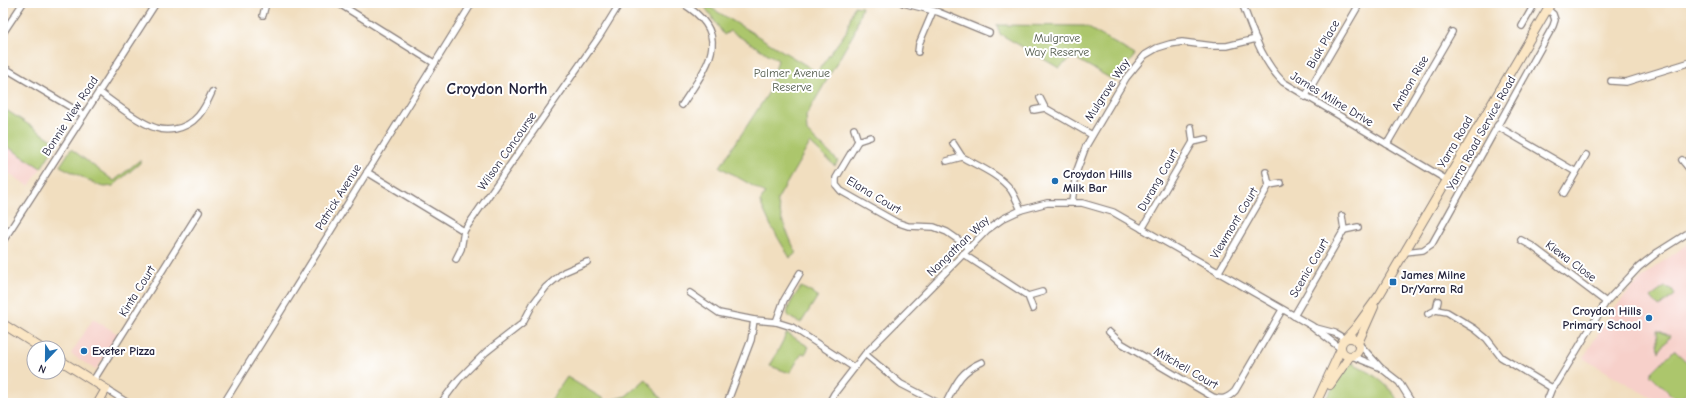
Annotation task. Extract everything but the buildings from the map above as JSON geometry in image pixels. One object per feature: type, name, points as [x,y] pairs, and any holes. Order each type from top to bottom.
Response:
[{"type":"main road","name":"Yarra Road","points":[[1346,338],[1356,328],[1380,294],[1549,6]]},
{"type":"main road","name":"Yarra Road","points":[[1359,344],[1380,294]]},
{"type":"main road","points":[[3,324],[28,340]]},
{"type":"main road","points":[[1346,338],[1352,338],[1359,344],[1358,350],[1339,370],[1317,403],[1341,349],[1341,343],[1346,338]]},
{"type":"main road","points":[[1341,349],[1345,355],[1351,356]]},
{"type":"main road","points":[[66,364],[106,389],[98,403]]},
{"type":"street","points":[[3,33],[23,3]]},
{"type":"street","name":"Bonnie View Road","points":[[3,241],[156,3]]},
{"type":"street","points":[[263,15],[266,3]]},
{"type":"street","points":[[338,3],[434,63]]},
{"type":"street","name":"Patrick Avenue","points":[[224,403],[472,3]]},
{"type":"street","name":"Wilson Concourse","points":[[456,259],[461,250],[464,231],[599,37],[620,3]]},
{"type":"street","points":[[682,3],[695,11],[704,20],[710,32],[712,46],[710,59],[682,105]]},
{"type":"street","points":[[903,3],[933,11],[989,33]]},
{"type":"street","name":"James Milne Drive","points":[[1242,3],[1256,39],[1272,71],[1283,82],[1305,97],[1447,180]]},
{"type":"street","name":"Biak Place","points":[[1305,97],[1360,3]]},
{"type":"street","points":[[1522,26],[1535,3]]},
{"type":"street","name":"Yarra Road Service Road","points":[[1405,252],[1423,250],[1432,244],[1553,26],[1554,14],[1549,6]]},
{"type":"street","points":[[918,52],[919,44],[933,11]]},
{"type":"street","name":"Ambon Rise","points":[[1387,144],[1452,32]]},
{"type":"street","name":"Mulgrave Way","points":[[1072,202],[1074,182],[1078,165],[1086,146],[1126,78],[1145,55],[1170,44],[1182,42],[1213,46],[1227,46],[1256,39]]},
{"type":"street","points":[[1611,81],[1626,82],[1691,62]]},
{"type":"street","points":[[3,67],[84,115]]},
{"type":"street","points":[[99,92],[145,123],[157,129],[167,130],[181,128],[194,121],[205,108],[212,92]]},
{"type":"street","points":[[1040,98],[1045,108],[1092,135]]},
{"type":"street","points":[[1034,110],[1045,108]]},
{"type":"street","points":[[1497,126],[1576,172]]},
{"type":"street","name":"Durang Court","points":[[1142,229],[1193,142],[1192,127]]},
{"type":"street","points":[[854,129],[858,141],[870,137]]},
{"type":"street","name":"Durang Court","points":[[1193,142],[1206,139]]},
{"type":"street","name":"Elana Court","points":[[858,141],[836,178],[836,185],[841,191],[896,222],[908,226],[934,227],[947,232],[970,248]]},
{"type":"street","points":[[953,143],[962,157],[1004,183],[1010,190],[1021,210]]},
{"type":"street","points":[[1564,193],[1586,155]]},
{"type":"street","points":[[948,161],[962,157]]},
{"type":"street","points":[[1682,160],[1691,171]]},
{"type":"street","points":[[367,172],[464,231]]},
{"type":"street","name":"Viewmont Court","points":[[1218,273],[1269,185],[1266,172]]},
{"type":"street","name":"Viewmont Court","points":[[1269,185],[1281,183]]},
{"type":"street","name":"Nangathan Way","points":[[829,403],[864,354],[970,248],[986,230],[1004,218],[1021,210],[1047,203],[1072,202],[1092,205],[1113,212],[1312,326],[1341,349]]},
{"type":"street","name":"Kinta Court","points":[[94,381],[199,212]]},
{"type":"street","name":"Scenic Court","points":[[1294,316],[1344,230],[1342,216]]},
{"type":"street","name":"Scenic Court","points":[[1344,230],[1358,227]]},
{"type":"street","points":[[1546,403],[1552,388],[1557,383],[1606,302],[1624,281],[1658,252],[1691,231]]},
{"type":"street","name":"Kiewa Close","points":[[1522,240],[1606,302]]},
{"type":"street","points":[[963,254],[1028,296],[1034,309]]},
{"type":"street","points":[[441,403],[459,379],[486,352],[523,323],[533,304],[546,287],[564,272],[587,262]]},
{"type":"street","points":[[776,322],[784,300],[800,273]]},
{"type":"street","points":[[1028,296],[1042,292]]},
{"type":"street","points":[[690,293],[719,313],[754,320],[776,322],[792,327],[853,368]]},
{"type":"street","points":[[1436,310],[1438,301]]},
{"type":"street","name":"Mitchell Court","points":[[1108,332],[1121,343],[1213,397],[1223,399],[1230,396],[1234,391],[1282,310]]},
{"type":"street","points":[[1428,314],[1436,310],[1447,312],[1475,329],[1487,339],[1501,357],[1552,388]]},
{"type":"street","points":[[727,403],[751,340],[754,320]]},
{"type":"street","name":"Nangathan Way","points":[[1312,326],[1346,338]]},
{"type":"street","points":[[1359,344],[1382,368],[1399,382],[1412,403]]},
{"type":"street","points":[[864,354],[901,384],[938,403]]},
{"type":"street","points":[[1351,356],[1382,368]]},
{"type":"street","points":[[946,403],[954,386],[963,373],[971,366],[982,362]]},
{"type":"street","points":[[106,389],[128,403]]},
{"type":"shaded area","points":[[3,144],[41,168],[29,186],[3,170]]},
{"type":"shaded area","name":"Croydon Hills Primary School","points":[[1691,242],[1691,403],[1660,403],[1583,358],[1613,310],[1633,287],[1655,267]]},
{"type":"shaded area","points":[[93,319],[118,334],[96,370],[71,354]]},
{"type":"green space","name":"Palmer Avenue Reserve","points":[[698,3],[703,3],[817,72],[846,32],[854,6],[862,7],[854,33],[806,116],[807,132],[838,161],[835,166],[810,143],[777,200],[782,220],[796,253],[790,258],[771,226],[760,202],[765,193],[720,167],[769,92],[778,60],[730,31],[724,35],[705,7]]},
{"type":"green space","name":"Mulgrave Way Reserve","points":[[997,25],[1085,26],[1135,55],[1115,81],[1073,57],[1059,68],[1000,34]]},
{"type":"green space","points":[[3,108],[57,143],[41,168],[3,144]]},
{"type":"green space","points":[[71,149],[114,181],[140,160],[140,163],[113,186],[100,186],[60,166]]},
{"type":"green space","points":[[801,287],[818,296],[801,323],[790,317],[788,315],[788,311],[791,302]]},
{"type":"green space","points":[[1665,287],[1671,289],[1675,295],[1659,307],[1651,297]]},
{"type":"green space","points":[[1657,330],[1670,336],[1659,352]]},
{"type":"green space","points":[[787,333],[809,347],[805,354],[802,353],[790,373],[770,366]]},
{"type":"green space","points":[[1674,350],[1691,366],[1691,389],[1678,402],[1650,374]]},
{"type":"green space","points":[[1352,363],[1366,370],[1385,384],[1400,403],[1323,403],[1340,376]]},
{"type":"green space","points":[[567,377],[607,401],[626,396],[646,379],[662,400],[670,403],[549,403]]},
{"type":"place","name":"Croydon Hills Milk Bar","points":[[1055,181]]},
{"type":"place","name":"James Milne Dr/Yarra Rd","points":[[1393,282]]},
{"type":"place","name":"Croydon Hills Primary School","points":[[1649,318]]},
{"type":"place","name":"Exeter Pizza","points":[[84,351]]},
{"type":"district","name":"Croydon North","points":[[497,88]]}]
